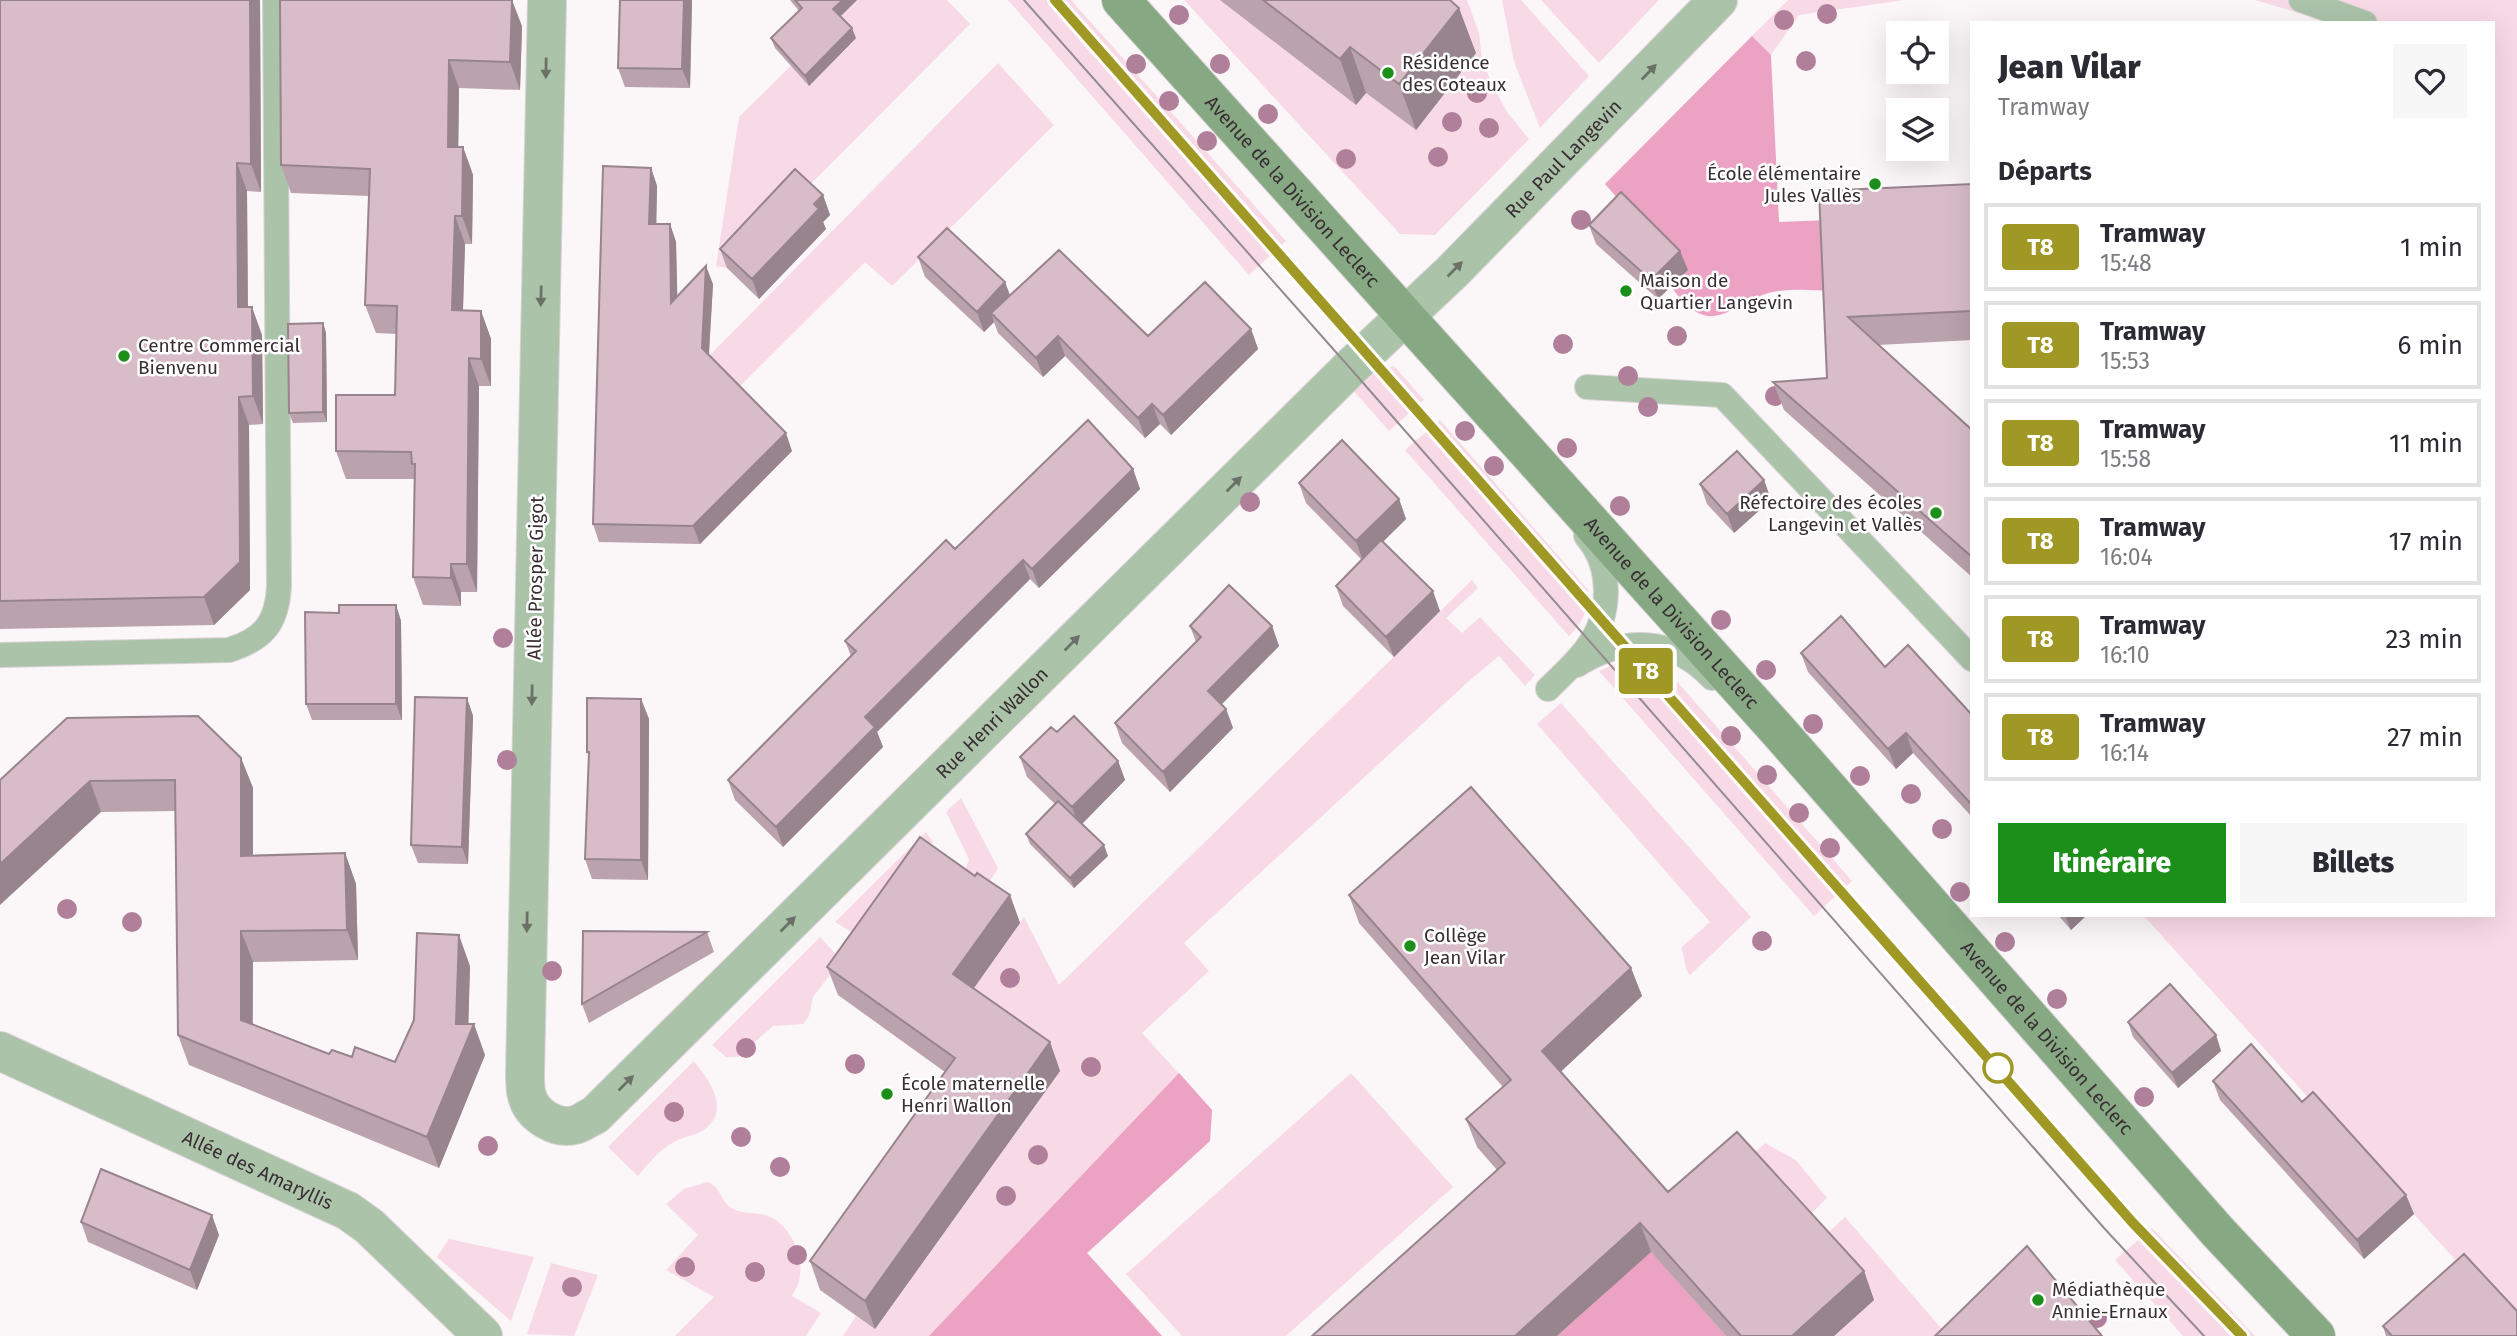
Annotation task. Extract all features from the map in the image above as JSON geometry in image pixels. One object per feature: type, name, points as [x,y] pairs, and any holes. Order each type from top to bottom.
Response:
[{"type":"street","name":"Allée Prosper Gigot","points":[[547,0],[524,1074],[527,1097],[534,1108],[552,1123],[573,1126]]},
{"type":"street","name":"Avenue de la Division Leclerc","points":[[1121,0],[1781,734],[2218,1232],[2316,1336]]},
{"type":"street","name":"Rue Paul Langevin","points":[[1406,316],[1586,137],[1718,0]]},
{"type":"street","name":"Rue Henri Wallon","points":[[573,1126],[595,1115],[1350,368],[1406,316]]},
{"type":"street","name":"Allée des Amaryllis","points":[[0,1051],[348,1211],[369,1226],[483,1336]]},
{"type":"street","name":"Avenue de la Division Leclerc","points":[[2218,1232],[2296,1336]]},
{"type":"lane","points":[[0,655],[229,650],[250,643],[269,626],[275,615],[279,586],[275,0]]},
{"type":"lane","points":[[2301,0],[2359,21]]},
{"type":"lane","points":[[1587,387],[1722,395],[1970,657]]},
{"type":"lane","points":[[1532,457],[1539,482],[1590,541],[1604,567],[1607,591],[1601,620],[1591,643],[1568,671]]},
{"type":"lane","points":[[1548,689],[1568,671],[1598,651],[1624,646],[1654,645],[1679,653],[1701,666],[1754,724],[1781,734]]},
{"type":"shaded area","points":[[857,0],[947,0],[970,24],[727,268],[716,266],[739,117]]},
{"type":"shaded area","points":[[1008,0],[1071,0],[1286,241],[1249,275]]},
{"type":"shaded area","points":[[1184,0],[1245,0],[1237,13],[1356,105],[1366,93],[1416,130],[1408,0],[1467,0],[1479,33],[1482,60],[1492,84],[1507,112],[1529,139],[1435,235],[1400,234]]},
{"type":"shaded area","points":[[1502,0],[1521,0],[1589,76],[1540,128],[1514,62]]},
{"type":"shaded area","points":[[1541,0],[1659,0],[1599,63]]},
{"type":"shaded area","points":[[1788,0],[1905,0],[1799,15],[1771,55],[1752,36]]},
{"type":"shaded area","points":[[2255,0],[2517,0],[2517,1328],[2145,917],[2495,917],[2495,21],[2322,20]]},
{"type":"shaded area","points":[[1752,36],[1771,55],[1779,222],[1829,220],[1832,291],[1776,291],[1721,314],[1701,314],[1688,306],[1664,276],[1629,213],[1605,184]]},
{"type":"shaded area","points":[[998,63],[1054,125],[892,286],[865,262],[705,421],[709,356]]},
{"type":"shaded area","points":[[1394,366],[1424,400],[1389,431],[1352,389],[1373,373]]},
{"type":"shaded area","points":[[1440,420],[1588,590],[1584,615],[1569,636],[1405,450]]},
{"type":"shaded area","points":[[1472,580],[1478,588],[1446,618],[1462,633],[1480,617],[1535,675],[1525,686],[1499,656],[1470,680],[1184,943],[1209,971],[1142,1033],[1212,1110],[1210,1141],[1087,1253],[1162,1336],[843,1336],[856,1316],[876,1328],[1060,1071],[964,1002],[1024,917],[1059,985]]},
{"type":"shaded area","points":[[1628,658],[1652,661],[1666,669],[1852,881],[1814,916],[1599,671]]},
{"type":"shaded area","points":[[1561,703],[1751,917],[1690,975],[1681,948],[1710,922],[1537,724]]},
{"type":"shaded area","points":[[961,798],[998,868],[988,884],[965,871],[969,859],[946,812]]},
{"type":"shaded area","points":[[926,832],[933,842],[900,874],[853,933],[835,922]]},
{"type":"shaded area","points":[[820,937],[841,960],[813,997],[809,1016],[803,1024],[773,1026],[738,1057],[726,1057],[712,1045]]},
{"type":"shaded area","points":[[694,1061],[715,1095],[717,1104],[713,1121],[705,1129],[664,1149],[638,1176],[608,1147]]},
{"type":"shaded area","points":[[1179,1073],[1212,1110],[1210,1141],[1087,1253],[1162,1336],[929,1336]]},
{"type":"shaded area","points":[[1351,1073],[1453,1187],[1286,1336],[1182,1336],[1126,1274]]},
{"type":"shaded area","points":[[1765,1143],[1796,1160],[1827,1198],[1803,1222],[1747,1160]]},
{"type":"shaded area","points":[[708,1182],[716,1187],[733,1209],[770,1217],[778,1221],[790,1235],[800,1263],[798,1283],[792,1296],[821,1313],[806,1336],[675,1336],[714,1297],[666,1270],[698,1235],[666,1204],[684,1189]]},
{"type":"shaded area","points":[[1845,1217],[1948,1336],[1834,1336],[1874,1299],[1820,1240]]},
{"type":"shaded area","points":[[2152,1228],[2255,1336],[2183,1336],[2115,1260]]},
{"type":"shaded area","points":[[449,1239],[534,1257],[511,1321],[437,1257]]},
{"type":"shaded area","points":[[1648,1248],[1726,1336],[1557,1336],[1605,1293]]},
{"type":"shaded area","points":[[551,1263],[598,1275],[574,1336],[527,1334]]},
{"type":"building","name":"Centre Commercial Bienvenu","points":[[0,0],[250,0],[251,164],[237,163],[238,307],[252,307],[253,396],[239,397],[240,562],[204,597],[0,601]]},
{"type":"building","points":[[280,0],[512,0],[510,62],[449,60],[448,147],[463,147],[462,216],[455,216],[452,310],[481,311],[481,359],[469,358],[467,564],[451,564],[451,578],[413,577],[415,464],[412,464],[411,452],[336,451],[336,395],[395,395],[397,306],[365,305],[370,169],[281,165]]},
{"type":"building","points":[[620,0],[684,0],[682,69],[618,68]]},
{"type":"building","points":[[795,0],[843,0],[833,9],[852,28],[805,76],[771,38],[802,8]]},
{"type":"building","points":[[1263,0],[1450,0],[1459,8],[1399,84],[1350,47],[1340,59]]},
{"type":"building","points":[[603,166],[651,168],[649,224],[670,224],[671,303],[706,266],[702,348],[786,433],[693,526],[593,524]]},
{"type":"building","points":[[795,169],[823,195],[814,204],[819,209],[752,279],[720,249]]},
{"type":"building","points":[[1970,184],[1970,311],[1848,317],[1970,428],[1970,555],[1773,382],[1827,378],[1819,191]]},
{"type":"building","points":[[1621,192],[1680,251],[1651,280],[1589,225]]},
{"type":"building","points":[[947,228],[1005,282],[977,312],[918,257]]},
{"type":"building","points":[[1059,250],[1148,336],[1205,282],[1251,329],[1163,415],[1152,404],[1138,418],[1058,336],[1036,358],[991,313]]},
{"type":"building","points":[[323,323],[323,412],[289,413],[288,324]]},
{"type":"building","points":[[1088,420],[1133,469],[1032,569],[1023,560],[865,717],[875,727],[776,827],[728,780],[856,651],[845,641],[946,540],[955,549]]},
{"type":"building","points":[[1342,440],[1399,499],[1356,541],[1299,483]]},
{"type":"building","points":[[1737,451],[1764,480],[1727,514],[1700,484]]},
{"type":"building","points":[[1381,540],[1433,591],[1386,637],[1336,586]]},
{"type":"building","points":[[1229,585],[1272,626],[1208,691],[1226,709],[1163,772],[1115,723],[1201,637],[1190,626]]},
{"type":"building","points":[[339,605],[396,605],[396,704],[306,704],[305,612],[339,613]]},
{"type":"building","points":[[1841,616],[1885,667],[1908,645],[1970,713],[1970,803],[1906,733],[1888,749],[1801,653]]},
{"type":"building","points":[[415,697],[467,698],[462,847],[411,845]]},
{"type":"building","points":[[587,698],[641,699],[641,860],[585,859],[589,752]]},
{"type":"building","points":[[198,716],[241,758],[241,856],[345,853],[347,930],[241,931],[241,1020],[329,1054],[332,1050],[352,1057],[355,1047],[395,1062],[414,1020],[417,933],[459,935],[456,1024],[474,1024],[427,1137],[178,1035],[175,780],[90,781],[0,864],[0,780],[67,718]]},
{"type":"building","points":[[1074,716],[1118,761],[1072,807],[1020,757],[1051,727],[1057,732]]},
{"type":"building","points":[[1471,787],[1631,968],[1542,1051],[1668,1192],[1737,1132],[1864,1271],[1792,1336],[1741,1336],[1640,1223],[1515,1336],[1312,1336],[1505,1163],[1466,1119],[1511,1080],[1349,895]]},
{"type":"building","points":[[1058,801],[1104,845],[1070,878],[1026,834]]},
{"type":"building","points":[[920,837],[975,876],[977,873],[1010,895],[953,974],[1050,1042],[865,1301],[810,1261],[955,1058],[827,967]]},
{"type":"building","points":[[583,931],[707,932],[582,1004]]},
{"type":"building","points":[[2170,984],[2216,1035],[2172,1073],[2128,1022]]},
{"type":"building","points":[[2251,1044],[2302,1102],[2313,1092],[2406,1195],[2357,1240],[2213,1081]]},
{"type":"building","points":[[101,1169],[212,1215],[190,1270],[81,1222]]},
{"type":"building","points":[[2027,1246],[2102,1336],[1935,1336]]},
{"type":"building","points":[[2464,1254],[2517,1311],[2517,1336],[2392,1336],[2383,1326]]},
{"type":"tram line","points":[[1024,0],[2104,1228],[2204,1336]]},
{"type":"tram line","points":[[1055,0],[2133,1223],[2242,1336]]},
{"type":"tram line","name":"T8","points":[[1055,0],[2133,1223],[2242,1336]]},
{"type":"place","name":"Résidence des Coteaux","points":[[1388,73]]},
{"type":"place","name":"École élémentaire Jules Vallès","points":[[1875,184]]},
{"type":"place","name":"Maison de Quartier Langevin","points":[[1626,291]]},
{"type":"place","name":"Centre Commercial Bienvenu","points":[[124,356]]},
{"type":"place","name":"Réfectoire des écoles Langevin et Vallès","points":[[1936,513]]},
{"type":"place","name":"Collège Jean Vilar","points":[[1410,946]]},
{"type":"place","name":"École maternelle Henri Wallon","points":[[887,1094]]},
{"type":"place","name":"Médiathèque Annie-Ernaux","points":[[2038,1300]]}]
